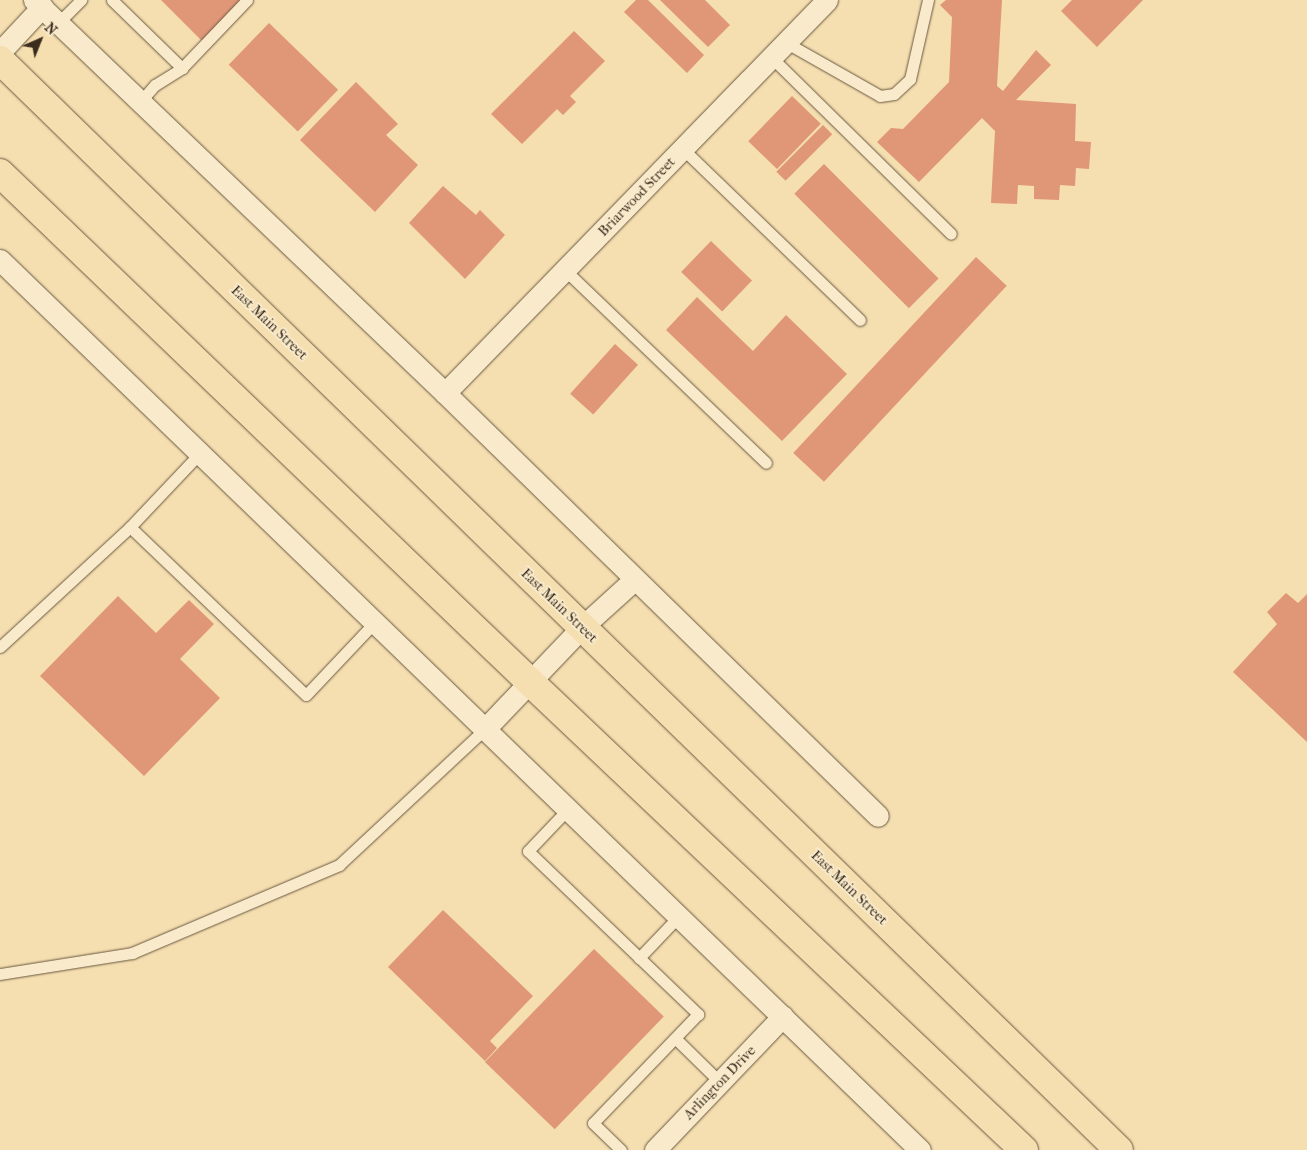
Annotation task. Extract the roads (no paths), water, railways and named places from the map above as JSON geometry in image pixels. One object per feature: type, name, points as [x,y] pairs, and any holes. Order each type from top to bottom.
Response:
[{"type":"highway","name":"East Main Street","points":[[0,60],[1119,1150]]},
{"type":"highway","points":[[0,173],[529,681],[1024,1150]]},
{"type":"street","name":"Briarwood Street","points":[[446,393],[778,50],[819,3]]},
{"type":"street","points":[[0,52],[38,4],[446,393],[634,580],[878,816]]},
{"type":"street","points":[[2,267],[202,452],[484,730],[920,1150]]},
{"type":"street","points":[[484,730],[581,628],[634,580]]},
{"type":"street","name":"Arlington Drive","points":[[656,1150],[783,1016]]},
{"type":"lane","points":[[58,23],[80,0]]},
{"type":"lane","points":[[112,0],[182,68]]},
{"type":"lane","points":[[140,102],[154,85],[182,68],[247,0]]},
{"type":"lane","points":[[778,50],[880,96],[894,94],[910,79],[928,0]]},
{"type":"lane","points":[[778,50],[951,234]]},
{"type":"lane","points":[[683,149],[860,320]]},
{"type":"lane","points":[[566,271],[766,463]]},
{"type":"lane","points":[[0,647],[130,527],[202,452]]},
{"type":"lane","points":[[130,527],[306,696],[374,623]]},
{"type":"lane","points":[[0,974],[132,953],[339,865],[484,730]]},
{"type":"lane","points":[[568,809],[528,851],[698,1014],[593,1123],[621,1150]]},
{"type":"lane","points":[[639,958],[679,916]]},
{"type":"lane","points":[[675,1038],[720,1082]]}]
